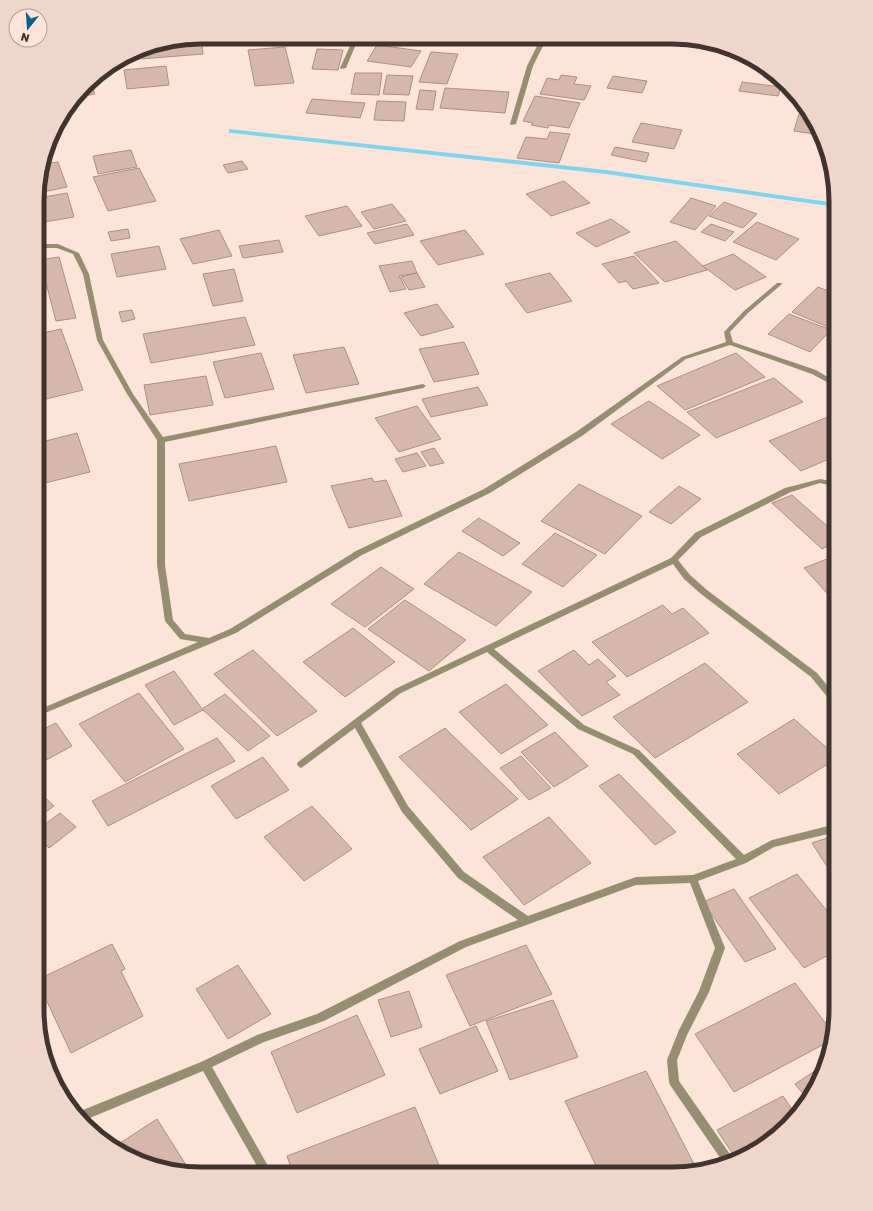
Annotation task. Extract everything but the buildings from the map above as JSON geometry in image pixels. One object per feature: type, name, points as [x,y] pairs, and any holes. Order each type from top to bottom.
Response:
[{"type":"street","points":[[343,68],[354,44]]},
{"type":"street","points":[[513,124],[530,66],[541,44]]},
{"type":"street","points":[[44,246],[58,246],[76,253],[86,274],[100,340],[130,394],[161,440],[161,565],[169,621],[183,637],[210,641]]},
{"type":"street","points":[[730,343],[727,332],[746,312],[779,284]]},
{"type":"street","points":[[44,710],[233,632],[359,553],[487,491],[579,434],[684,358],[730,343],[814,372],[829,381]]},
{"type":"street","points":[[161,440],[423,386]]},
{"type":"street","points":[[301,764],[398,691],[674,560],[698,535],[788,490],[820,481],[829,483]]},
{"type":"street","points":[[674,560],[687,577],[704,592],[814,675],[829,693]]},
{"type":"street","points":[[489,649],[581,727],[636,752],[743,860]]},
{"type":"street","points":[[356,722],[405,809],[461,875],[527,921]]},
{"type":"street","points":[[84,1115],[205,1065],[261,1038],[320,1018],[463,944],[636,881],[693,879],[743,860],[772,844],[829,830]]},
{"type":"street","points":[[693,879],[720,948],[704,992],[683,1033],[672,1060],[674,1082],[726,1157]]},
{"type":"street","points":[[205,1065],[264,1167]]},
{"type":"waterway","points":[[232,131],[606,172],[829,204]]}]
